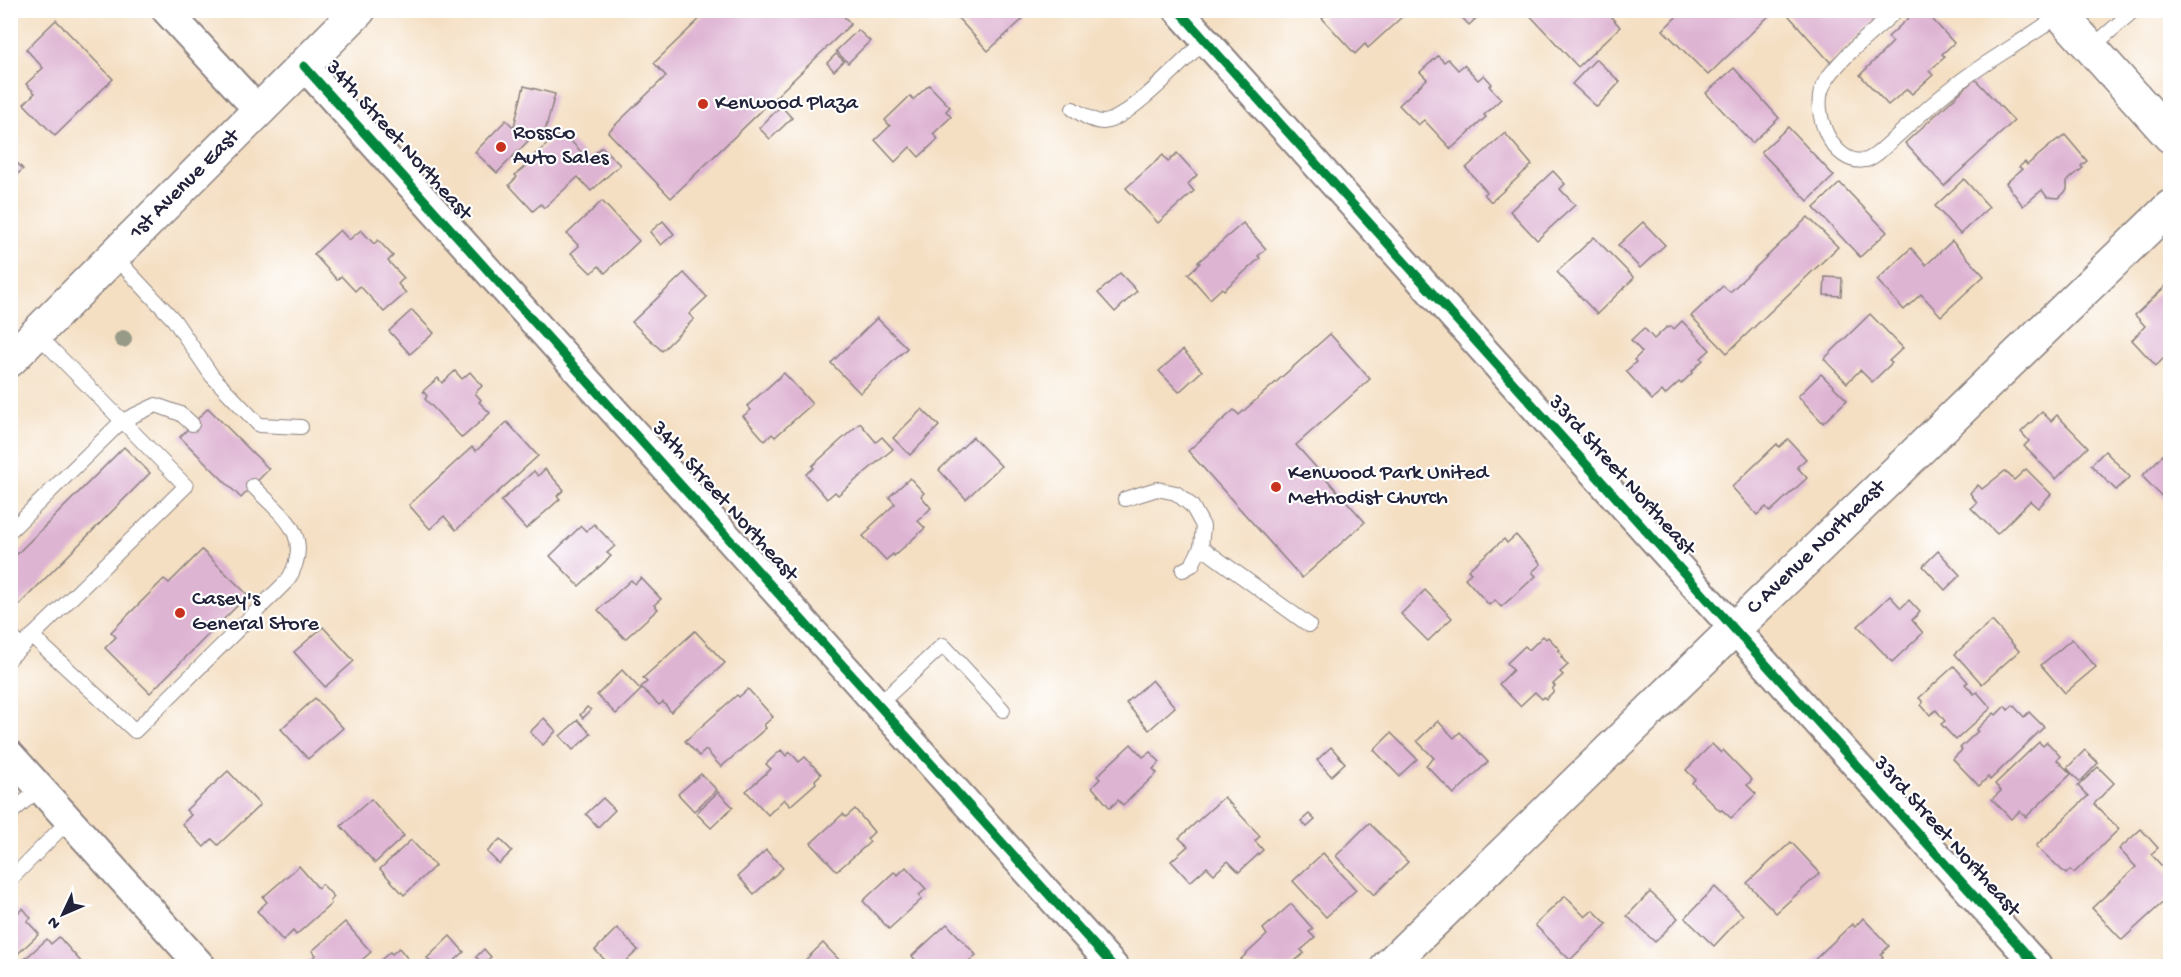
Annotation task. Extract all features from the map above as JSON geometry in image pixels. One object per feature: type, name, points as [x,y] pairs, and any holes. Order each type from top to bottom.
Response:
[{"type":"street","name":"1st Avenue East","points":[[10,360],[359,10]]},
{"type":"street","name":"33rd Street Northeast","points":[[1178,10],[2037,966]]},
{"type":"street","points":[[171,12],[259,111]]},
{"type":"street","points":[[2059,12],[2170,136]]},
{"type":"street","name":"34th Street Northeast","points":[[304,66],[1113,966]]},
{"type":"street","name":"C Avenue Northeast","points":[[1388,966],[2170,207]]},
{"type":"street","points":[[10,755],[201,966]]},
{"type":"lane","points":[[1897,10],[1846,57],[1824,84],[1819,99],[1824,127],[1830,140],[1840,152],[1855,159],[1867,160],[1878,153],[1947,92],[2026,39],[2059,12]]},
{"type":"lane","points":[[2091,48],[2134,10]]},
{"type":"lane","points":[[1073,109],[1089,118],[1103,122],[1117,119],[1131,109],[1205,40]]},
{"type":"lane","points":[[114,256],[174,320],[212,376],[259,425],[301,427]]},
{"type":"lane","points":[[10,658],[186,486],[37,334]]},
{"type":"lane","points":[[10,531],[122,421],[156,405],[181,414],[192,424]]},
{"type":"lane","points":[[32,636],[135,731],[288,580],[296,568],[299,555],[298,539],[290,525],[253,486]]},
{"type":"lane","points":[[1125,499],[1157,489],[1176,493],[1192,506],[1203,526],[1201,547],[1192,565],[1183,570]]},
{"type":"lane","points":[[1201,547],[1309,625]]},
{"type":"lane","points":[[10,635],[22,647]]},
{"type":"lane","points":[[879,704],[943,645],[1003,710]]},
{"type":"lane","points":[[10,814],[40,788]]},
{"type":"lane","points":[[10,880],[69,820]]},
{"type":"building","name":"Kenwood Plaza","points":[[709,10],[725,10],[728,14],[731,10],[838,10],[851,24],[671,198],[608,132],[666,76],[654,63]]},
{"type":"building","points":[[962,10],[1015,10],[1023,19],[988,51],[956,16]]},
{"type":"building","points":[[1331,10],[1405,10],[1401,14],[1403,16],[1368,48],[1365,44],[1355,54],[1322,18]]},
{"type":"building","points":[[1455,10],[1485,10],[1469,25]]},
{"type":"building","points":[[1525,10],[1605,10],[1620,27],[1578,67]]},
{"type":"building","points":[[1683,10],[1775,10],[1708,75],[1663,30]]},
{"type":"building","points":[[1795,10],[1887,10],[1830,62],[1789,16]]},
{"type":"building","points":[[1917,10],[1924,10],[1954,43],[1942,54],[1945,57],[1929,71],[1933,75],[1912,94],[1907,89],[1888,105],[1860,75],[1893,42],[1888,37]]},
{"type":"building","points":[[56,20],[113,79],[55,136],[24,104],[35,93],[26,84],[43,68],[26,49]]},
{"type":"building","points":[[858,30],[870,41],[848,63],[836,51]]},
{"type":"building","points":[[836,54],[844,61],[834,71],[827,63]]},
{"type":"building","points":[[1438,56],[1444,62],[1448,59],[1458,70],[1464,65],[1478,80],[1484,75],[1492,84],[1489,86],[1501,99],[1484,115],[1486,117],[1451,149],[1424,120],[1418,125],[1399,105],[1427,79],[1420,72]]},
{"type":"building","points":[[1596,59],[1620,82],[1597,107],[1572,84]]},
{"type":"building","points":[[1734,68],[1779,118],[1752,143],[1706,93]]},
{"type":"building","points":[[1975,79],[2014,121],[1944,186],[1905,143]]},
{"type":"building","points":[[929,85],[950,107],[946,111],[951,117],[933,134],[938,139],[919,157],[910,147],[895,162],[875,140],[890,126],[885,120],[910,96],[913,100]]},
{"type":"building","name":"RossCo Auto Sales","points":[[524,86],[555,94],[544,135],[514,126]]},
{"type":"building","points":[[781,106],[792,118],[770,139],[759,128]]},
{"type":"building","name":"RossCo Auto Sales","points":[[506,120],[528,141],[497,173],[475,152]]},
{"type":"building","points":[[1788,127],[1834,176],[1808,201],[1761,152]]},
{"type":"building","points":[[1505,133],[1532,165],[1491,202],[1484,194],[1487,192],[1466,168]]},
{"type":"building","points":[[560,134],[567,141],[569,139],[588,159],[602,147],[620,165],[591,191],[578,177],[544,208],[541,204],[533,211],[509,185],[517,177],[515,175],[530,162],[528,160]]},
{"type":"building","points":[[2065,135],[2087,161],[2081,166],[2083,168],[2067,181],[2067,190],[2059,198],[2047,197],[2042,190],[2023,206],[2006,183],[2022,169],[2019,167],[2025,162],[2027,165]]},
{"type":"building","points":[[1177,153],[1197,175],[1188,184],[1194,191],[1158,223],[1126,188],[1163,155],[1168,162]]},
{"type":"building","points":[[10,156],[23,169],[10,181]]},
{"type":"building","points":[[1553,171],[1565,184],[1560,189],[1575,205],[1537,240],[1510,211]]},
{"type":"building","points":[[1964,179],[1989,207],[1960,234],[1935,206]]},
{"type":"building","points":[[1840,183],[1887,232],[1860,257],[1814,208]]},
{"type":"building","points":[[602,201],[639,241],[605,273],[599,266],[591,273],[571,253],[579,246],[567,234]]},
{"type":"building","points":[[1808,217],[1838,247],[1727,353],[1691,316],[1723,286],[1730,292]]},
{"type":"building","points":[[663,221],[674,234],[661,245],[650,232]]},
{"type":"building","points":[[1643,222],[1665,245],[1640,268],[1618,245]]},
{"type":"building","points":[[1243,223],[1266,249],[1258,256],[1260,258],[1224,290],[1222,288],[1210,299],[1188,274],[1200,263],[1198,262]]},
{"type":"building","points":[[340,230],[349,240],[361,230],[374,244],[378,240],[393,256],[388,261],[404,278],[398,284],[406,293],[384,312],[360,286],[355,291],[341,276],[337,280],[314,254]]},
{"type":"building","points":[[1594,237],[1634,278],[1597,314],[1557,272]]},
{"type":"building","points":[[1952,241],[1984,276],[1941,316],[1921,294],[1904,310],[1877,280],[1911,248],[1926,265]]},
{"type":"building","points":[[684,273],[707,297],[689,314],[694,319],[662,351],[632,322]]},
{"type":"building","points":[[1120,273],[1137,291],[1115,312],[1098,293]]},
{"type":"building","points":[[1825,277],[1842,278],[1841,296],[1824,295]]},
{"type":"building","points":[[2170,282],[2170,346],[2167,349],[2170,352],[2156,366],[2132,340],[2145,326],[2135,315]]},
{"type":"building","points":[[412,310],[434,333],[410,354],[389,331]]},
{"type":"building","points":[[1870,314],[1903,348],[1889,361],[1892,363],[1872,382],[1860,370],[1847,383],[1824,359]]},
{"type":"building","points":[[877,318],[907,348],[860,393],[831,363]]},
{"type":"building","points":[[1682,321],[1710,350],[1681,384],[1679,382],[1665,395],[1662,391],[1652,400],[1626,371],[1636,362],[1634,360],[1642,352],[1631,340],[1644,328],[1654,339],[1667,327],[1671,326],[1674,329]]},
{"type":"building","name":"Kenwood Park United Methodist Church","points":[[1330,334],[1370,379],[1296,445],[1365,522],[1302,578],[1188,451],[1234,410],[1239,415]]},
{"type":"building","points":[[1183,350],[1202,371],[1179,392],[1159,371]]},
{"type":"building","points":[[455,371],[462,379],[470,372],[482,386],[475,393],[481,400],[479,402],[490,413],[462,438],[425,399],[427,396],[423,391],[438,378],[442,383]]},
{"type":"building","points":[[784,373],[812,404],[775,437],[772,434],[765,441],[743,416],[751,410],[747,406]]},
{"type":"building","points":[[1821,374],[1847,400],[1823,423],[1798,396]]},
{"type":"building","points":[[208,408],[269,469],[241,498],[180,437]]},
{"type":"building","points":[[922,409],[939,426],[910,455],[893,438]]},
{"type":"building","points":[[2042,412],[2051,421],[2057,415],[2088,447],[2056,479],[2024,446],[2029,441],[2021,432]]},
{"type":"building","points":[[507,422],[538,456],[456,530],[444,516],[430,529],[409,505],[472,447],[476,451]]},
{"type":"building","points":[[860,423],[876,442],[882,437],[893,449],[838,495],[835,492],[827,499],[806,474]]},
{"type":"building","points":[[973,437],[1001,466],[966,499],[939,470]]},
{"type":"building","points":[[1788,439],[1806,459],[1797,467],[1807,478],[1770,512],[1766,507],[1757,515],[1732,487],[1777,444],[1779,447]]},
{"type":"building","points":[[124,447],[150,473],[12,612],[10,561]]},
{"type":"building","points":[[2168,450],[2170,453],[2170,505],[2142,476]]},
{"type":"building","points":[[2105,451],[2130,477],[2116,490],[2091,465]]},
{"type":"building","points":[[545,469],[564,490],[557,496],[560,499],[526,529],[501,501],[534,471],[538,476]]},
{"type":"building","points":[[2026,469],[2051,494],[2038,508],[2030,501],[1997,534],[1971,508],[1977,503],[1970,493],[1978,485],[1982,489],[2005,471],[2014,480]]},
{"type":"building","points":[[910,478],[924,493],[921,496],[931,508],[918,521],[925,528],[894,556],[893,554],[886,560],[863,536],[895,504],[889,497]]},
{"type":"building","points":[[594,524],[615,546],[607,553],[611,556],[579,586],[550,556],[581,526],[586,531]]},
{"type":"building","points":[[1516,535],[1541,564],[1532,572],[1536,576],[1501,607],[1495,600],[1489,605],[1465,578],[1471,573],[1468,570],[1504,539],[1507,543]]},
{"type":"building","name":"Casey's General Store","points":[[202,550],[248,595],[150,693],[105,648],[116,637],[111,632],[164,579],[169,583]]},
{"type":"building","points":[[1938,551],[1960,575],[1945,590],[1923,566]]},
{"type":"building","points":[[641,578],[661,599],[654,605],[658,609],[625,639],[598,610],[631,580],[635,584]]},
{"type":"building","points":[[1425,590],[1452,618],[1428,641],[1401,614]]},
{"type":"building","points":[[1890,596],[1901,608],[1909,600],[1920,612],[1912,620],[1923,633],[1892,662],[1858,626]]},
{"type":"building","points":[[1992,621],[2019,651],[1982,684],[1955,654]]},
{"type":"building","points":[[323,627],[354,661],[325,687],[294,652]]},
{"type":"building","points":[[695,631],[725,663],[671,712],[663,702],[659,705],[641,687],[647,682],[643,678]]},
{"type":"building","points":[[1543,636],[1546,639],[1548,637],[1560,650],[1558,651],[1563,656],[1561,657],[1568,665],[1560,672],[1563,675],[1553,684],[1554,691],[1546,699],[1544,697],[1542,699],[1535,692],[1520,706],[1499,684],[1513,670],[1507,663],[1525,646],[1529,650]]},
{"type":"building","points":[[2072,639],[2096,667],[2065,693],[2041,665]]},
{"type":"building","points":[[1954,666],[1968,682],[1965,684],[1974,694],[1977,692],[1991,708],[1956,740],[1941,724],[1945,721],[1936,710],[1930,715],[1921,705],[1923,702],[1919,698]]},
{"type":"building","points":[[622,670],[641,690],[616,714],[597,695]]},
{"type":"building","points":[[1152,680],[1175,707],[1149,730],[1126,703]]},
{"type":"building","points":[[748,689],[773,717],[764,725],[766,728],[721,767],[706,750],[699,756],[685,741],[737,695],[739,697]]},
{"type":"building","points":[[315,698],[343,728],[308,759],[281,729]]},
{"type":"building","points":[[2013,705],[2024,717],[2029,712],[2044,727],[1990,780],[1988,777],[1979,786],[1953,759],[1962,750],[1960,748],[1978,731],[1976,730],[1994,713],[1996,715],[2005,706],[2008,710]]},
{"type":"building","points":[[587,707],[591,710],[583,718],[580,715]]},
{"type":"building","points":[[544,718],[556,731],[543,745],[530,732]]},
{"type":"building","points":[[578,720],[591,734],[573,750],[560,736]]},
{"type":"building","points":[[1438,721],[1454,738],[1460,732],[1488,762],[1454,794],[1426,765],[1434,758],[1417,741]]},
{"type":"building","points":[[1391,733],[1417,759],[1399,776],[1374,750]]},
{"type":"building","points":[[2039,742],[2043,746],[2047,742],[2060,756],[2057,760],[2071,774],[2026,817],[2020,811],[2011,819],[1992,799],[2001,791],[1995,784]]},
{"type":"building","points":[[1131,744],[1143,757],[1150,752],[1160,762],[1153,769],[1157,773],[1123,805],[1118,800],[1110,808],[1092,787],[1100,779],[1097,776]]},
{"type":"building","points":[[1712,744],[1721,753],[1723,750],[1752,780],[1747,785],[1756,794],[1731,818],[1722,810],[1720,811],[1692,783],[1695,779],[1686,770]]},
{"type":"building","points":[[1331,747],[1345,763],[1331,776],[1317,760]]},
{"type":"building","points":[[781,750],[786,756],[790,752],[799,762],[805,757],[821,774],[815,780],[816,783],[790,806],[784,799],[768,815],[746,791],[771,769],[766,764]]},
{"type":"building","points":[[2085,750],[2098,763],[2080,782],[2067,768]]},
{"type":"building","points":[[2098,767],[2114,783],[2094,804],[2119,829],[2074,873],[2070,870],[2066,874],[2036,846],[2088,796],[2078,786]]},
{"type":"building","points":[[228,771],[260,805],[218,845],[212,839],[204,847],[182,824],[191,815],[186,810]]},
{"type":"building","points":[[701,774],[717,790],[694,811],[678,794]]},
{"type":"building","points":[[718,792],[733,807],[711,828],[696,813]]},
{"type":"building","points":[[1224,797],[1260,836],[1255,841],[1263,850],[1239,872],[1228,861],[1214,874],[1207,867],[1190,882],[1171,861],[1188,846],[1179,838]]},
{"type":"building","points":[[603,798],[615,810],[598,827],[586,814]]},
{"type":"building","points":[[371,799],[404,836],[375,863],[341,826]]},
{"type":"building","points":[[855,809],[874,832],[867,839],[870,842],[837,871],[811,843],[843,814],[846,817]]},
{"type":"building","points":[[1309,814],[1315,820],[1307,827],[1301,821]]},
{"type":"building","points":[[1369,823],[1408,862],[1374,895],[1336,856]]},
{"type":"building","points":[[2141,829],[2158,848],[2151,854],[2170,875],[2170,896],[2122,940],[2092,908],[2136,867],[2119,849]]},
{"type":"building","points":[[500,839],[512,851],[499,864],[487,852]]},
{"type":"building","points":[[411,840],[435,866],[404,895],[380,869]]},
{"type":"building","points":[[1791,842],[1820,873],[1776,913],[1747,883]]},
{"type":"building","points":[[766,850],[783,868],[754,894],[738,876]]},
{"type":"building","points":[[1323,853],[1356,890],[1326,917],[1293,881]]},
{"type":"building","points":[[299,866],[318,888],[322,884],[334,897],[330,901],[331,904],[296,935],[293,931],[283,941],[257,911],[267,902],[263,897]]},
{"type":"building","points":[[906,867],[926,889],[919,895],[922,899],[889,929],[863,901],[894,872],[898,875]]},
{"type":"building","points":[[1715,887],[1743,915],[1714,946],[1685,918]]},
{"type":"building","points":[[1650,892],[1678,918],[1655,942],[1627,916]]},
{"type":"building","points":[[1565,896],[1585,917],[1593,910],[1607,924],[1570,960],[1535,925]]},
{"type":"building","points":[[10,903],[19,912],[23,908],[31,918],[27,921],[39,934],[10,961]]},
{"type":"building","points":[[1291,904],[1313,929],[1309,932],[1315,938],[1301,950],[1304,953],[1289,966],[1248,966],[1241,959],[1267,935],[1263,929]]},
{"type":"building","points":[[1863,918],[1889,946],[1881,954],[1883,957],[1873,966],[1808,966],[1852,924],[1855,927]]},
{"type":"building","points":[[345,922],[371,952],[355,966],[308,966],[306,963],[316,955],[312,951]]},
{"type":"building","points":[[947,924],[976,955],[964,966],[921,966],[912,956]]},
{"type":"building","points":[[617,928],[638,950],[621,966],[611,966],[595,950]]},
{"type":"building","points":[[450,936],[464,952],[449,966],[435,966],[427,958]]},
{"type":"building","points":[[59,937],[82,963],[79,966],[17,966],[47,939],[51,944]]},
{"type":"building","points":[[823,943],[845,966],[799,966]]},
{"type":"building","points":[[399,948],[408,959],[403,966],[374,966],[390,952],[392,954]]},
{"type":"building","points":[[484,949],[491,957],[483,964],[476,957]]},
{"type":"building","points":[[2170,954],[2170,966],[2157,966]]},
{"type":"cycle path","points":[[1178,10],[2037,966]]},
{"type":"cycle path","points":[[304,66],[1113,966]]},
{"type":"place","name":"Kenwood Plaza","points":[[703,104]]},
{"type":"place","name":"RossCo Auto Sales","points":[[501,147]]},
{"type":"place","name":"Kenwood Park United Methodist Church","points":[[1276,487]]},
{"type":"place","name":"Casey's General Store","points":[[180,613]]}]
